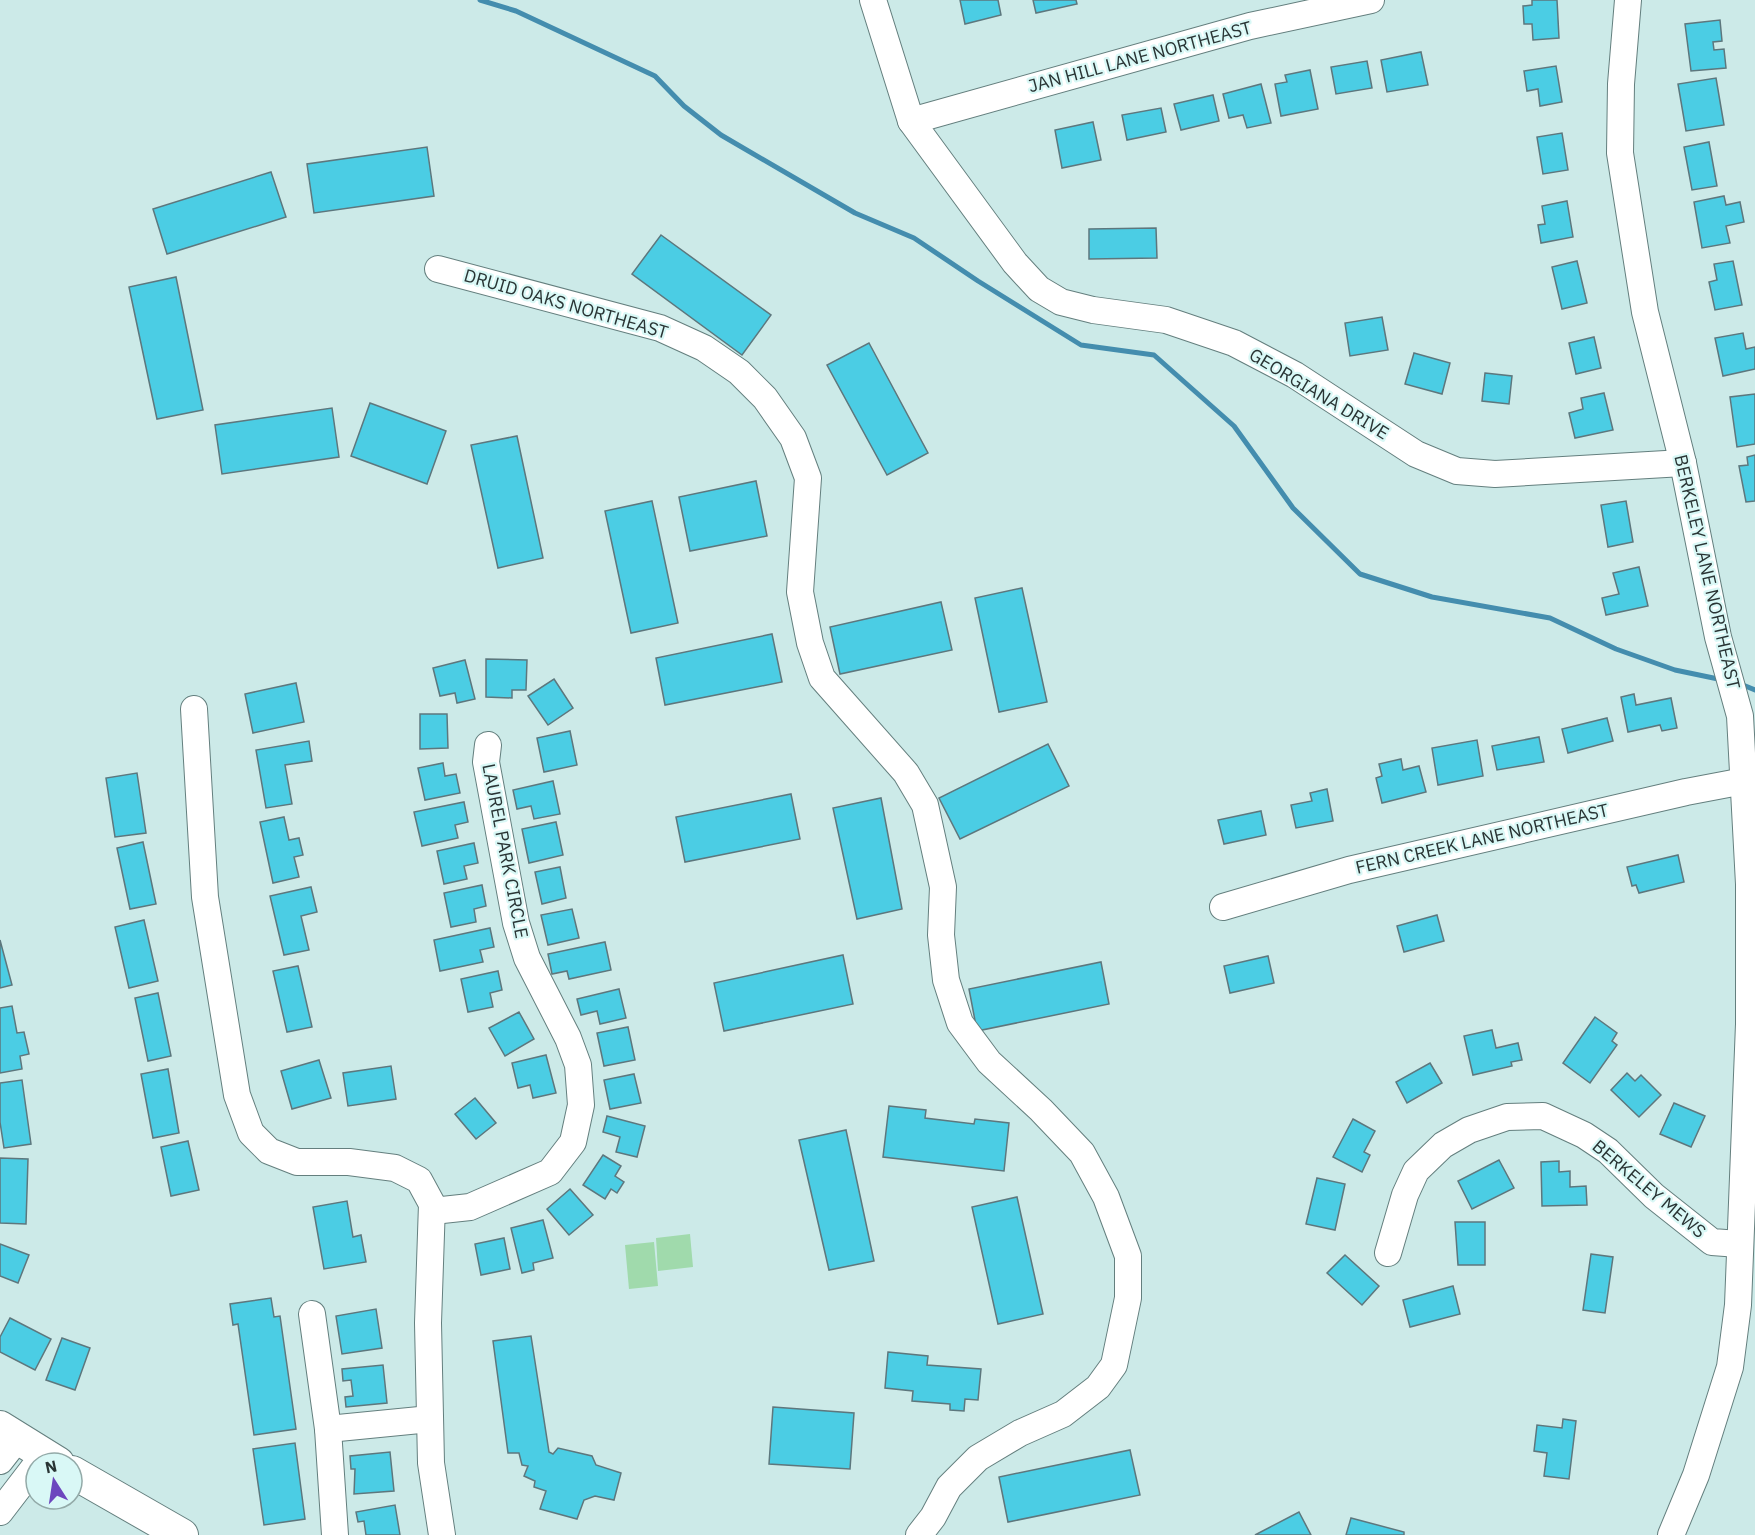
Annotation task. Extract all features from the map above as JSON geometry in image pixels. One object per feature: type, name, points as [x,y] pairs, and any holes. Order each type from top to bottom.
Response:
[{"type":"main road","points":[[6,1442],[24,1451]]},
{"type":"main road","points":[[84,1479],[182,1535]]},
{"type":"street","name":"GEORGIANA DRIVE","points":[[873,0],[911,121],[1015,263],[1039,289],[1061,302],[1093,310],[1166,320],[1234,343],[1295,375],[1416,454],[1457,471],[1495,474],[1683,463]]},
{"type":"street","name":"JAN HILL LANE NORTHEAST","points":[[911,121],[1251,26],[1371,0]]},
{"type":"street","name":"BERKELEY LANE NORTHEAST","points":[[1628,0],[1621,84],[1620,153],[1645,312],[1683,463],[1718,637],[1740,717],[1749,884],[1749,1024],[1738,1305],[1730,1366],[1696,1475],[1671,1535]]},
{"type":"street","name":"DRUID OAKS NORTHEAST","points":[[438,269],[660,328],[704,348],[739,372],[765,398],[793,438],[808,478],[800,592],[810,643],[822,678],[906,773],[925,805],[943,887],[942,935],[946,980],[960,1023],[989,1062],[1041,1110],[1082,1153],[1106,1197],[1128,1257],[1128,1298],[1114,1365],[1098,1387],[1063,1414],[1020,1433],[978,1458],[949,1486],[933,1517],[919,1535]]},
{"type":"street","points":[[194,709],[205,897],[237,1095],[251,1133],[269,1151],[297,1162],[349,1162],[395,1168],[419,1180],[433,1211],[428,1323],[431,1463],[442,1535]]},
{"type":"street","name":"LAUREL PARK CIRCLE","points":[[433,1211],[470,1207],[550,1172],[573,1142],[580,1105],[578,1065],[568,1038],[527,958],[516,922],[486,762],[488,745]]},
{"type":"street","name":"FERN CREEK LANE NORTHEAST","points":[[1223,907],[1349,870],[1686,792],[1744,782]]},
{"type":"street","name":"BERKELEY MEWS","points":[[1388,1253],[1416,1171],[1443,1145],[1469,1130],[1507,1117],[1543,1116],[1584,1135],[1608,1151],[1654,1196],[1712,1242],[1739,1244]]},
{"type":"street","points":[[312,1314],[328,1429],[336,1535]]},
{"type":"street","points":[[328,1429],[430,1419]]},
{"type":"street","points":[[0,1512],[24,1484]]},
{"type":"green space","points":[[690,1234],[693,1267],[658,1271],[656,1238]]},
{"type":"green space","points":[[654,1242],[658,1286],[629,1289],[625,1245]]},
{"type":"building","points":[[960,0],[998,0],[1001,15],[965,24]]},
{"type":"building","points":[[1033,0],[1076,0],[1077,4],[1036,13]]},
{"type":"building","points":[[1532,0],[1557,0],[1559,38],[1533,40],[1532,24],[1524,24],[1523,6],[1532,5]]},
{"type":"building","points":[[1720,20],[1722,41],[1713,42],[1714,50],[1724,49],[1726,68],[1691,71],[1685,24]]},
{"type":"building","points":[[1421,52],[1428,85],[1387,92],[1381,60]]},
{"type":"building","points":[[1367,61],[1372,88],[1336,94],[1331,67]]},
{"type":"building","points":[[1556,66],[1562,102],[1540,106],[1538,89],[1527,91],[1524,71]]},
{"type":"building","points":[[1310,70],[1318,109],[1281,116],[1275,84],[1287,82],[1285,75]]},
{"type":"building","points":[[1716,78],[1724,125],[1686,131],[1678,84]]},
{"type":"building","points":[[1261,84],[1271,123],[1247,128],[1243,115],[1229,118],[1223,94]]},
{"type":"building","points":[[1213,95],[1219,121],[1181,130],[1174,104]]},
{"type":"building","points":[[1161,108],[1166,132],[1127,140],[1122,115]]},
{"type":"building","points":[[1093,122],[1101,160],[1062,168],[1055,130]]},
{"type":"building","points":[[1562,133],[1568,170],[1543,174],[1537,137]]},
{"type":"building","points":[[1709,142],[1717,186],[1692,190],[1684,147]]},
{"type":"building","points":[[427,147],[434,196],[314,213],[307,164]]},
{"type":"building","points":[[271,172],[286,217],[167,254],[153,209]]},
{"type":"building","points":[[1724,196],[1726,205],[1740,202],[1744,222],[1726,226],[1730,243],[1702,248],[1694,202]]},
{"type":"building","points":[[1567,201],[1573,237],[1541,243],[1538,225],[1545,224],[1542,206]]},
{"type":"building","points":[[1156,228],[1157,258],[1089,259],[1089,229]]},
{"type":"building","points":[[661,235],[771,315],[742,355],[632,274]]},
{"type":"building","points":[[1577,261],[1587,303],[1562,309],[1552,267]]},
{"type":"building","points":[[1733,261],[1742,305],[1715,310],[1709,282],[1717,280],[1714,264]]},
{"type":"building","points":[[176,277],[203,410],[157,419],[129,287]]},
{"type":"building","points":[[1382,317],[1388,350],[1350,356],[1345,323]]},
{"type":"building","points":[[1743,333],[1746,349],[1755,347],[1755,369],[1723,376],[1715,338]]},
{"type":"building","points":[[1594,337],[1601,368],[1576,374],[1569,343]]},
{"type":"building","points":[[869,343],[928,453],[887,475],[827,365]]},
{"type":"building","points":[[1414,353],[1450,363],[1442,394],[1405,384]]},
{"type":"building","points":[[1485,373],[1512,376],[1509,404],[1482,401]]},
{"type":"building","points":[[1604,393],[1613,430],[1575,438],[1569,413],[1583,409],[1581,398]]},
{"type":"building","points":[[1755,394],[1755,444],[1737,447],[1730,397]]},
{"type":"building","points":[[370,403],[446,431],[427,484],[351,456]]},
{"type":"building","points":[[332,408],[339,457],[222,474],[215,425]]},
{"type":"building","points":[[517,436],[543,558],[498,568],[471,445]]},
{"type":"building","points":[[1755,455],[1755,501],[1746,502],[1739,466],[1748,465],[1747,457]]},
{"type":"building","points":[[756,481],[767,536],[690,551],[679,497]]},
{"type":"building","points":[[652,501],[678,623],[631,633],[605,511]]},
{"type":"building","points":[[1626,501],[1633,542],[1608,547],[1601,505]]},
{"type":"building","points":[[1639,567],[1648,606],[1606,615],[1602,598],[1619,594],[1613,573]]},
{"type":"building","points":[[1022,588],[1047,702],[999,712],[975,598]]},
{"type":"building","points":[[941,602],[952,650],[840,674],[830,627]]},
{"type":"building","points":[[772,634],[782,682],[665,705],[656,658]]},
{"type":"building","points":[[486,659],[527,660],[526,690],[512,690],[512,698],[486,697]]},
{"type":"building","points":[[465,660],[475,699],[457,703],[455,693],[440,696],[433,668]]},
{"type":"building","points":[[554,679],[573,708],[548,725],[528,696]]},
{"type":"building","points":[[296,683],[304,722],[253,733],[245,694]]},
{"type":"building","points":[[1634,694],[1636,705],[1671,698],[1677,728],[1662,731],[1660,725],[1628,732],[1621,697]]},
{"type":"building","points":[[420,714],[447,714],[448,748],[420,749]]},
{"type":"building","points":[[1607,718],[1613,741],[1568,753],[1562,729]]},
{"type":"building","points":[[570,731],[577,765],[544,772],[537,738]]},
{"type":"building","points":[[1539,737],[1544,762],[1497,770],[1492,746]]},
{"type":"building","points":[[1477,740],[1483,776],[1438,785],[1432,748]]},
{"type":"building","points":[[309,741],[312,761],[285,765],[292,804],[266,808],[256,750]]},
{"type":"building","points":[[1048,744],[1069,786],[960,839],[939,798]]},
{"type":"building","points":[[1401,759],[1403,770],[1419,766],[1426,792],[1382,803],[1376,778],[1382,776],[1379,764]]},
{"type":"building","points":[[443,763],[445,776],[456,774],[460,793],[425,800],[418,768]]},
{"type":"building","points":[[137,773],[146,833],[115,837],[106,778]]},
{"type":"building","points":[[553,781],[560,814],[534,819],[531,806],[517,809],[513,790]]},
{"type":"building","points":[[1327,789],[1333,821],[1296,828],[1291,805],[1312,801],[1310,793]]},
{"type":"building","points":[[791,794],[800,839],[685,862],[676,817]]},
{"type":"building","points":[[881,798],[902,909],[857,919],[833,808]]},
{"type":"building","points":[[464,802],[468,822],[455,825],[458,838],[422,846],[414,812]]},
{"type":"building","points":[[1261,811],[1266,835],[1224,844],[1218,820]]},
{"type":"building","points":[[284,817],[289,840],[299,838],[303,855],[294,857],[299,877],[273,883],[260,822]]},
{"type":"building","points":[[556,822],[563,855],[529,863],[522,829]]},
{"type":"building","points":[[143,842],[156,904],[130,909],[117,848]]},
{"type":"building","points":[[474,843],[478,863],[464,866],[467,879],[444,884],[437,851]]},
{"type":"building","points":[[1678,855],[1684,882],[1639,893],[1636,885],[1632,886],[1627,867]]},
{"type":"building","points":[[560,867],[566,898],[542,904],[535,872]]},
{"type":"building","points":[[482,885],[486,906],[474,909],[476,922],[451,927],[444,893]]},
{"type":"building","points":[[311,887],[317,912],[301,916],[309,950],[284,955],[270,896]]},
{"type":"building","points":[[572,909],[579,938],[548,945],[541,915]]},
{"type":"building","points":[[1437,915],[1444,941],[1404,952],[1397,926]]},
{"type":"building","points":[[144,920],[158,981],[129,988],[115,927]]},
{"type":"building","points":[[490,928],[494,947],[480,950],[483,962],[440,971],[434,940]]},
{"type":"building","points":[[0,940],[12,985],[0,988]]},
{"type":"building","points":[[605,942],[611,970],[569,979],[567,971],[552,974],[548,954]]},
{"type":"building","points":[[843,955],[853,1004],[724,1031],[714,983]]},
{"type":"building","points":[[1268,956],[1274,983],[1230,993],[1224,966]]},
{"type":"building","points":[[1101,962],[1109,1004],[977,1031],[969,989]]},
{"type":"building","points":[[298,966],[312,1027],[287,1032],[273,971]]},
{"type":"building","points":[[498,971],[502,990],[490,993],[493,1007],[468,1012],[461,979]]},
{"type":"building","points":[[619,989],[626,1018],[600,1024],[597,1011],[581,1015],[577,999]]},
{"type":"building","points":[[158,993],[171,1056],[148,1061],[135,998]]},
{"type":"building","points":[[12,1006],[17,1033],[24,1032],[29,1054],[20,1056],[22,1069],[0,1073],[0,1008]]},
{"type":"building","points":[[519,1012],[534,1039],[505,1056],[489,1028]]},
{"type":"building","points":[[1595,1017],[1617,1033],[1612,1041],[1617,1045],[1590,1083],[1563,1063]]},
{"type":"building","points":[[628,1027],[635,1060],[604,1066],[597,1033]]},
{"type":"building","points":[[1492,1030],[1496,1048],[1518,1043],[1522,1060],[1511,1062],[1512,1066],[1473,1075],[1464,1036]]},
{"type":"building","points":[[546,1055],[556,1093],[533,1098],[530,1085],[518,1088],[512,1063]]},
{"type":"building","points":[[319,1060],[331,1098],[292,1109],[281,1071]]},
{"type":"building","points":[[1430,1063],[1442,1083],[1407,1103],[1396,1082]]},
{"type":"building","points":[[391,1066],[396,1099],[348,1106],[343,1073]]},
{"type":"building","points":[[168,1069],[179,1133],[153,1138],[141,1074]]},
{"type":"building","points":[[1627,1073],[1635,1081],[1641,1075],[1661,1095],[1639,1117],[1611,1090]]},
{"type":"building","points":[[634,1074],[641,1103],[610,1109],[604,1080]]},
{"type":"building","points":[[22,1080],[31,1144],[4,1148],[0,1122],[0,1083]]},
{"type":"building","points":[[475,1098],[496,1123],[476,1139],[455,1114]]},
{"type":"building","points":[[1674,1103],[1705,1116],[1691,1147],[1660,1134]]},
{"type":"building","points":[[889,1106],[926,1110],[925,1118],[974,1124],[975,1119],[1009,1123],[1004,1171],[883,1157]]},
{"type":"building","points":[[607,1116],[645,1126],[637,1157],[616,1152],[620,1137],[603,1132]]},
{"type":"building","points":[[1353,1119],[1375,1131],[1364,1152],[1370,1155],[1362,1172],[1333,1157]]},
{"type":"building","points":[[846,1130],[874,1261],[829,1270],[799,1140]]},
{"type":"building","points":[[188,1141],[199,1190],[171,1196],[161,1147]]},
{"type":"building","points":[[603,1155],[621,1166],[615,1176],[624,1182],[617,1193],[611,1189],[605,1199],[583,1185]]},
{"type":"building","points":[[0,1158],[28,1159],[26,1224],[0,1223]]},
{"type":"building","points":[[1499,1160],[1514,1188],[1472,1209],[1458,1181]]},
{"type":"building","points":[[1559,1161],[1559,1172],[1570,1171],[1570,1187],[1586,1186],[1587,1205],[1542,1206],[1541,1162]]},
{"type":"building","points":[[1317,1178],[1345,1184],[1335,1230],[1306,1224]]},
{"type":"building","points":[[570,1189],[593,1215],[569,1235],[547,1209]]},
{"type":"building","points":[[1017,1197],[1043,1314],[998,1324],[972,1207]]},
{"type":"building","points":[[347,1201],[353,1237],[361,1235],[366,1262],[324,1269],[313,1207]]},
{"type":"building","points":[[543,1220],[553,1258],[533,1263],[534,1270],[522,1273],[511,1228]]},
{"type":"building","points":[[1455,1222],[1485,1222],[1485,1265],[1458,1265]]},
{"type":"building","points":[[504,1238],[510,1269],[481,1275],[475,1244]]},
{"type":"building","points":[[0,1244],[29,1255],[18,1283],[0,1276]]},
{"type":"building","points":[[1591,1254],[1613,1257],[1605,1313],[1583,1310]]},
{"type":"building","points":[[1345,1255],[1379,1286],[1362,1305],[1327,1273]]},
{"type":"building","points":[[1453,1286],[1460,1314],[1410,1327],[1403,1300]]},
{"type":"building","points":[[271,1298],[274,1317],[280,1316],[296,1429],[254,1435],[238,1324],[233,1325],[230,1304]]},
{"type":"building","points":[[376,1309],[382,1348],[342,1354],[336,1316]]},
{"type":"building","points":[[10,1318],[51,1339],[35,1370],[0,1352],[0,1337]]},
{"type":"building","points":[[531,1336],[549,1452],[553,1454],[558,1448],[592,1456],[596,1465],[621,1473],[614,1500],[595,1496],[584,1500],[577,1519],[540,1509],[546,1491],[534,1487],[535,1481],[524,1476],[528,1466],[522,1465],[519,1453],[508,1453],[493,1341]]},
{"type":"building","points":[[62,1338],[90,1348],[75,1390],[46,1380]]},
{"type":"building","points":[[888,1352],[928,1356],[927,1365],[981,1369],[978,1400],[965,1399],[964,1411],[950,1410],[950,1404],[912,1401],[913,1391],[885,1388]]},
{"type":"building","points":[[383,1365],[387,1403],[346,1407],[345,1397],[353,1396],[351,1380],[343,1381],[342,1369]]},
{"type":"building","points":[[773,1407],[854,1413],[850,1469],[769,1464]]},
{"type":"building","points":[[1563,1419],[1576,1421],[1569,1479],[1544,1476],[1547,1453],[1534,1451],[1537,1425],[1562,1428]]},
{"type":"building","points":[[295,1443],[305,1519],[264,1525],[253,1449]]},
{"type":"building","points":[[1130,1450],[1140,1495],[1008,1522],[999,1477]]},
{"type":"building","points":[[390,1452],[394,1491],[354,1494],[355,1469],[351,1469],[350,1456]]},
{"type":"building","points":[[395,1505],[400,1535],[366,1535],[364,1521],[358,1522],[356,1512]]},
{"type":"building","points":[[1299,1512],[1311,1535],[1255,1535]]},
{"type":"building","points":[[1351,1518],[1404,1532],[1404,1535],[1346,1535]]},
{"type":"waterway","points":[[480,0],[516,11],[655,76],[684,106],[721,135],[855,213],[914,238],[1081,345],[1154,355],[1234,426],[1293,508],[1360,574],[1432,597],[1550,618],[1616,649],[1675,670],[1723,680]]},
{"type":"waterway","points":[[1738,683],[1755,690]]}]
